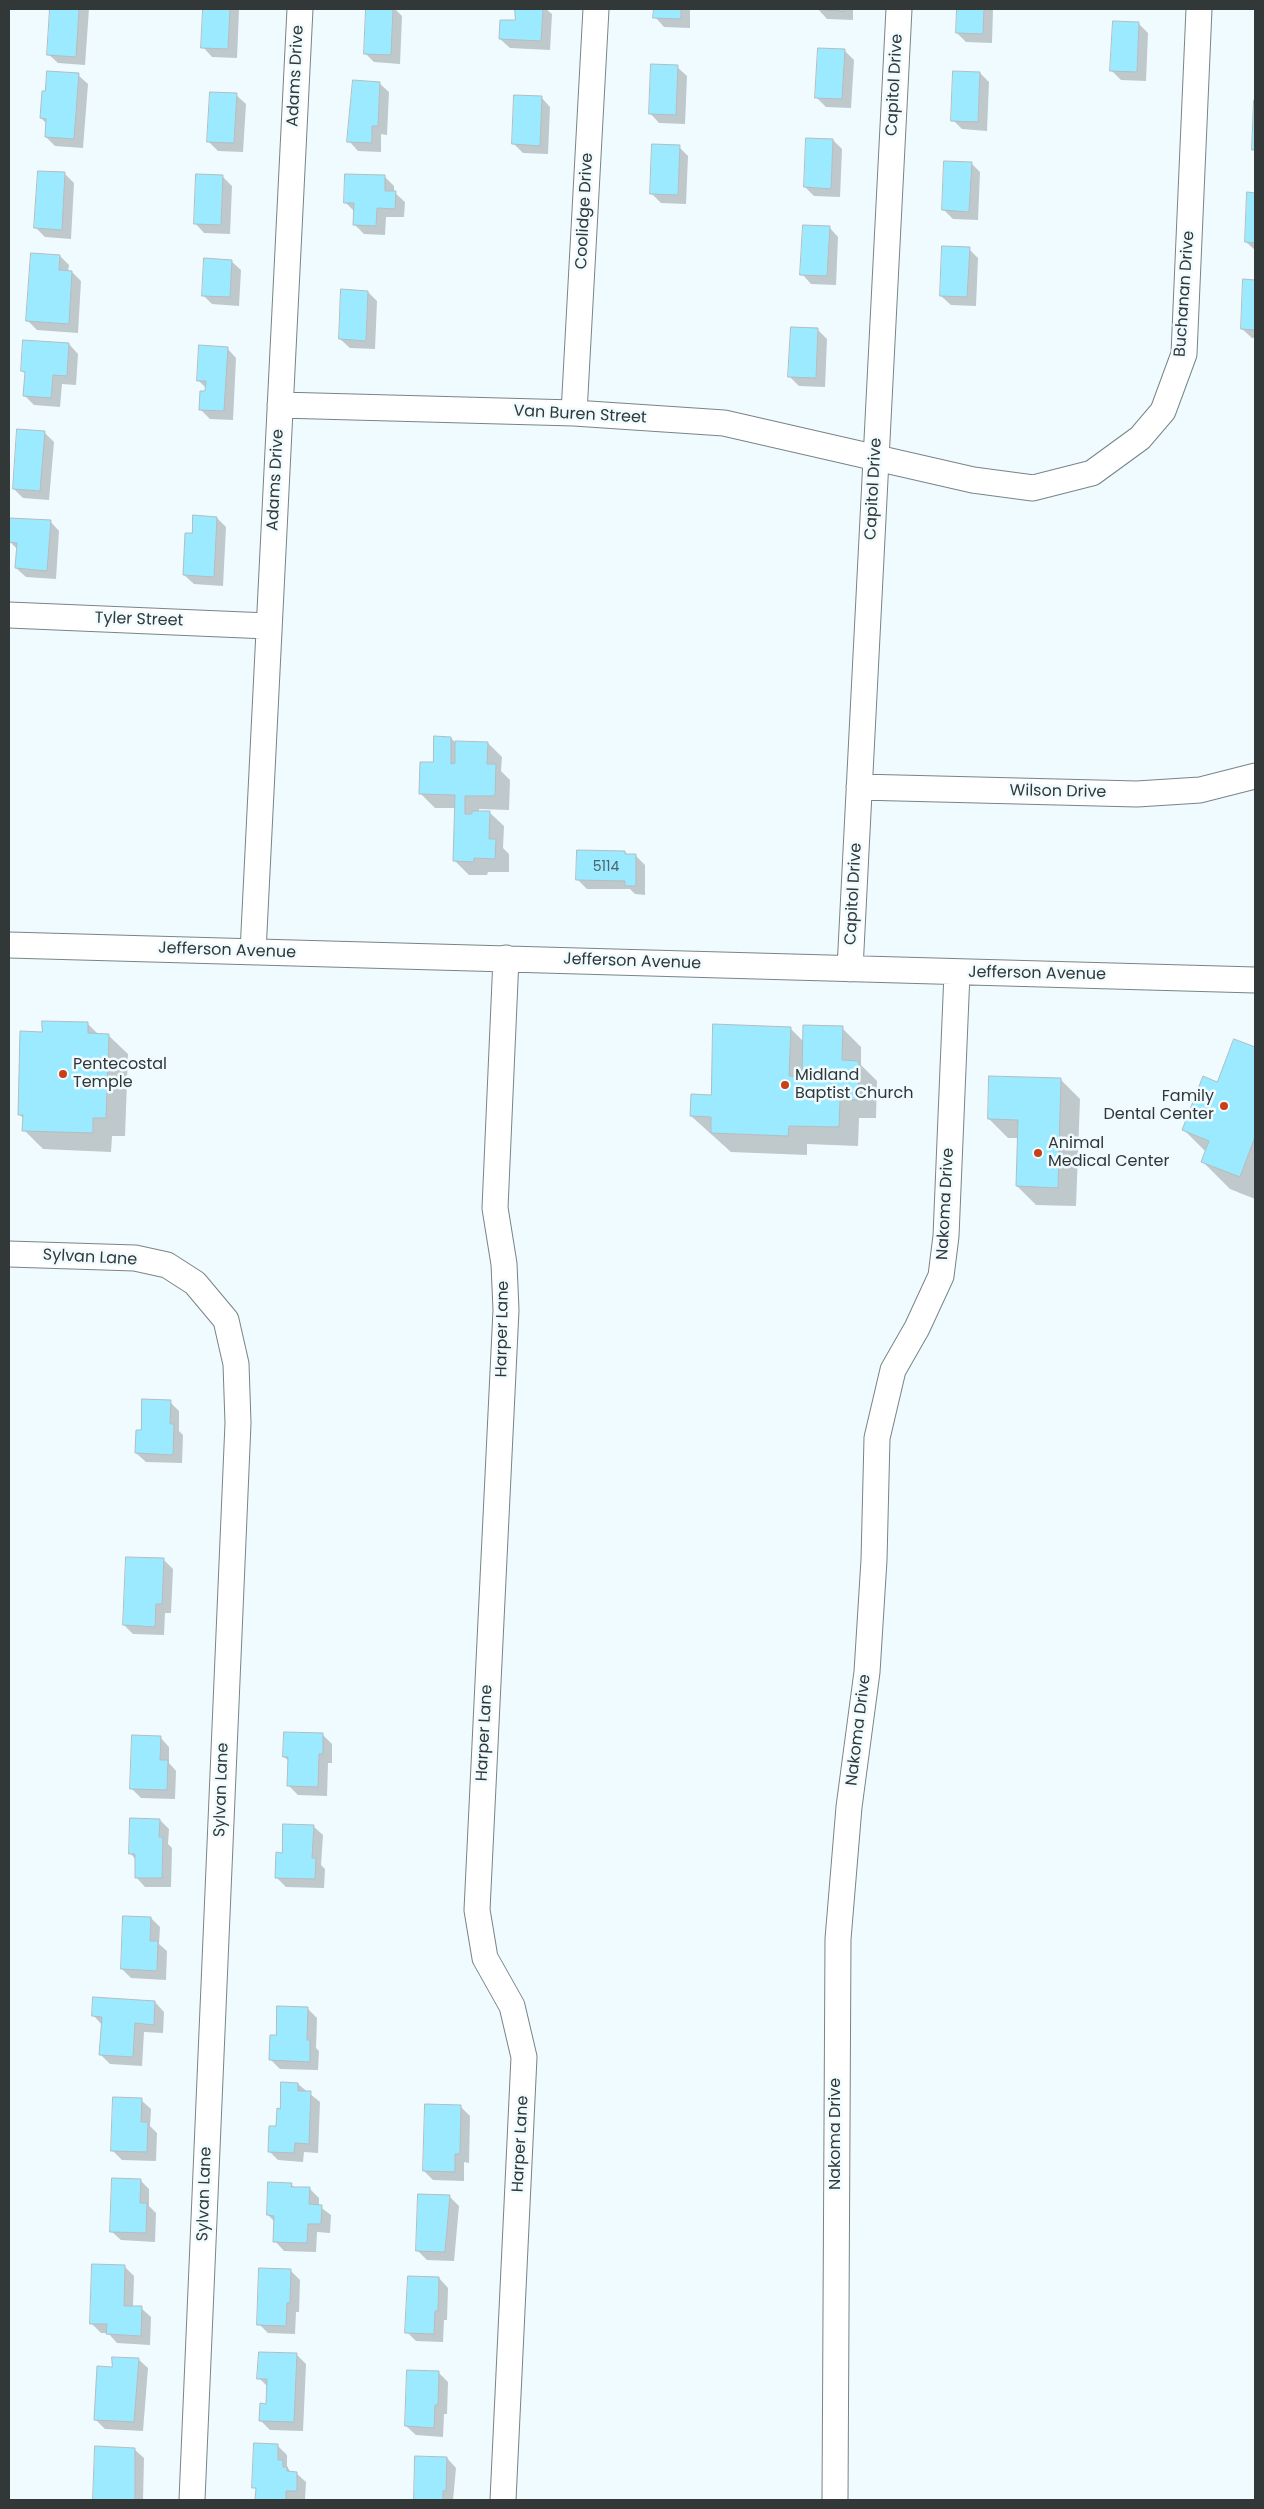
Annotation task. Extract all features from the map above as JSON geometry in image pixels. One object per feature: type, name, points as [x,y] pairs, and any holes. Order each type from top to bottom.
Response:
[{"type":"street","name":"Adams Drive","points":[[253,952],[300,9]]},
{"type":"street","name":"Coolidge Drive","points":[[574,413],[596,9]]},
{"type":"street","name":"Capitol Drive","points":[[850,969],[899,9]]},
{"type":"street","name":"Buchanan Drive","points":[[876,459],[973,480],[1033,488],[1092,473],[1140,438],[1163,411],[1184,354],[1199,9]]},
{"type":"street","name":"Van Buren Street","points":[[280,405],[574,413],[724,423],[876,459]]},
{"type":"street","name":"Tyler Street","points":[[9,615],[268,626]]},
{"type":"street","name":"Wilson Drive","points":[[859,787],[1137,794],[1200,790],[1255,776]]},
{"type":"street","name":"Jefferson Avenue","points":[[9,945],[1255,980]]},
{"type":"street","name":"Harper Lane","points":[[503,2500],[524,2056],[512,2006],[485,1958],[476,1910],[506,1310],[504,1264],[494,1208],[506,958]]},
{"type":"street","name":"Nakoma Drive","points":[[835,2500],[838,1939],[849,1807],[867,1672],[874,1560],[877,1438],[893,1370],[917,1328],[941,1276],[946,1236],[957,973]]},
{"type":"street","name":"Sylvan Lane","points":[[9,1254],[134,1258],[167,1265],[195,1283],[226,1320],[236,1364],[238,1432],[192,2500]]},
{"type":"building","points":[[50,9],[79,9],[76,57],[47,55]]},
{"type":"building","points":[[203,9],[230,9],[228,49],[201,48]]},
{"type":"building","points":[[366,9],[393,9],[391,55],[364,54]]},
{"type":"building","points":[[515,9],[543,9],[541,41],[499,39],[500,20],[515,20]]},
{"type":"building","points":[[654,9],[681,9],[681,19],[653,18]]},
{"type":"building","points":[[817,9],[844,9],[844,11]]},
{"type":"building","points":[[957,9],[984,9],[983,34],[956,33]]},
{"type":"building","points":[[1113,21],[1139,22],[1137,72],[1110,71]]},
{"type":"building","points":[[818,48],[845,49],[842,99],[815,98]]},
{"type":"building","points":[[651,64],[678,65],[676,115],[649,114]]},
{"type":"building","points":[[47,71],[79,73],[74,139],[45,137],[46,119],[40,118],[42,91],[45,91]]},
{"type":"building","points":[[953,71],[980,72],[978,122],[951,121]]},
{"type":"building","points":[[353,80],[380,82],[378,126],[372,126],[372,143],[347,142]]},
{"type":"building","points":[[210,92],[237,93],[234,143],[207,142]]},
{"type":"building","points":[[514,95],[542,96],[540,146],[512,144]]},
{"type":"building","points":[[1254,100],[1255,150],[1252,150]]},
{"type":"building","points":[[806,138],[833,139],[831,189],[804,187]]},
{"type":"building","points":[[652,144],[680,145],[678,195],[650,194]]},
{"type":"building","points":[[944,161],[972,162],[969,212],[942,210]]},
{"type":"building","points":[[38,171],[65,172],[62,230],[34,228]]},
{"type":"building","points":[[196,174],[223,175],[221,225],[194,224]]},
{"type":"building","points":[[345,174],[385,175],[385,191],[396,191],[395,209],[377,208],[376,226],[353,225],[354,203],[344,203]]},
{"type":"building","points":[[1247,192],[1255,193],[1255,243],[1245,242]]},
{"type":"building","points":[[803,225],[830,226],[827,276],[800,275]]},
{"type":"building","points":[[942,246],[970,247],[967,297],[940,296]]},
{"type":"building","points":[[31,253],[60,255],[59,270],[72,271],[69,324],[26,321]]},
{"type":"building","points":[[204,258],[232,260],[230,297],[202,296]]},
{"type":"building","points":[[1243,279],[1255,280],[1255,330],[1241,329]]},
{"type":"building","points":[[341,289],[368,291],[366,341],[339,339]]},
{"type":"building","points":[[791,327],[818,328],[816,378],[788,377]]},
{"type":"building","points":[[23,340],[69,343],[67,376],[53,375],[51,398],[23,396],[25,372],[21,371]]},
{"type":"building","points":[[199,345],[228,347],[224,411],[199,410],[200,391],[205,391],[206,381],[197,381]]},
{"type":"building","points":[[17,429],[45,431],[40,491],[13,489]]},
{"type":"building","points":[[193,515],[217,517],[214,577],[183,575],[185,533],[192,533]]},
{"type":"building","points":[[10,518],[51,520],[47,571],[15,568],[17,543],[9,542]]},
{"type":"building","points":[[434,736],[451,737],[451,764],[455,763],[455,741],[488,742],[487,764],[496,764],[495,796],[465,796],[465,814],[472,814],[472,811],[490,811],[489,839],[496,839],[495,859],[474,858],[474,862],[453,861],[455,795],[419,794],[420,762],[433,762]]},
{"type":"building","points":[[577,850],[625,851],[625,854],[636,854],[636,886],[625,886],[625,881],[576,880]]},
{"type":"building","name":"Pentecostal Temple","points":[[42,1021],[88,1022],[88,1033],[109,1034],[106,1118],[93,1118],[93,1133],[22,1131],[23,1115],[18,1115],[20,1031],[42,1032]]},
{"type":"building","name":"Midland Baptist Church","points":[[713,1024],[791,1027],[789,1076],[802,1077],[803,1025],[843,1026],[842,1060],[859,1061],[858,1100],[840,1099],[839,1127],[789,1126],[788,1136],[711,1133],[711,1117],[690,1116],[691,1094],[711,1095]]},
{"type":"building","name":"Family Dental Center","points":[[1234,1039],[1255,1047],[1255,1137],[1240,1177],[1201,1162],[1209,1141],[1182,1130],[1203,1076],[1217,1082]]},
{"type":"building","name":"Animal Medical Center","points":[[989,1076],[1061,1078],[1058,1188],[1016,1186],[1018,1120],[988,1119]]},
{"type":"building","points":[[142,1399],[171,1400],[170,1424],[174,1424],[173,1455],[135,1453],[136,1430],[141,1430]]},
{"type":"building","points":[[126,1557],[164,1558],[162,1604],[156,1604],[155,1627],[123,1625]]},
{"type":"building","points":[[284,1732],[323,1733],[323,1754],[319,1754],[318,1787],[287,1786],[288,1757],[283,1757]]},
{"type":"building","points":[[132,1735],[161,1736],[160,1760],[168,1760],[167,1790],[130,1789]]},
{"type":"building","points":[[130,1818],[160,1819],[159,1837],[163,1837],[162,1878],[135,1878],[135,1854],[129,1854]]},
{"type":"building","points":[[283,1824],[314,1825],[312,1858],[316,1858],[315,1879],[275,1878],[276,1852],[282,1853]]},
{"type":"building","points":[[123,1916],[151,1917],[150,1941],[158,1941],[157,1971],[121,1969]]},
{"type":"building","points":[[93,1997],[155,2001],[154,2025],[135,2023],[133,2057],[99,2055],[102,2017],[92,2016]]},
{"type":"building","points":[[277,2006],[308,2007],[307,2040],[310,2040],[310,2062],[269,2060],[270,2035],[276,2035]]},
{"type":"building","points":[[281,2082],[298,2083],[298,2091],[311,2091],[309,2144],[295,2143],[294,2153],[268,2152],[269,2126],[276,2126],[277,2108],[280,2109]]},
{"type":"building","points":[[113,2097],[142,2098],[141,2122],[148,2122],[147,2152],[111,2151]]},
{"type":"building","points":[[425,2104],[461,2105],[460,2154],[455,2154],[455,2172],[423,2171]]},
{"type":"building","points":[[112,2178],[141,2179],[140,2203],[147,2203],[146,2233],[110,2232]]},
{"type":"building","points":[[268,2182],[292,2183],[291,2187],[310,2187],[309,2204],[322,2205],[321,2224],[308,2224],[307,2243],[273,2242],[274,2216],[267,2215]]},
{"type":"building","points":[[418,2194],[450,2195],[445,2252],[416,2251]]},
{"type":"building","points":[[92,2264],[125,2265],[124,2306],[142,2306],[141,2336],[106,2334],[107,2324],[90,2324]]},
{"type":"building","points":[[259,2268],[291,2269],[290,2303],[287,2303],[286,2326],[257,2325]]},
{"type":"building","points":[[408,2276],[439,2277],[438,2311],[435,2311],[434,2334],[405,2333]]},
{"type":"building","points":[[259,2352],[297,2353],[294,2422],[259,2421],[260,2403],[266,2404],[267,2379],[257,2379]]},
{"type":"building","points":[[112,2357],[139,2358],[134,2422],[94,2420],[97,2366],[112,2367]]},
{"type":"building","points":[[407,2370],[439,2371],[438,2405],[435,2405],[434,2428],[405,2426]]},
{"type":"building","points":[[254,2443],[278,2444],[278,2460],[283,2460],[283,2467],[287,2467],[287,2471],[297,2472],[297,2491],[286,2491],[286,2500],[255,2500],[256,2488],[252,2488]]},
{"type":"building","points":[[95,2446],[135,2448],[135,2500],[93,2500]]},
{"type":"building","points":[[415,2456],[447,2457],[446,2491],[443,2491],[443,2500],[414,2500]]},
{"type":"place","name":"Pentecostal Temple","points":[[63,1074]]},
{"type":"place","name":"Midland Baptist Church","points":[[785,1085]]},
{"type":"place","name":"Family Dental Center","points":[[1224,1106]]},
{"type":"place","name":"Animal Medical Center","points":[[1038,1153]]}]
